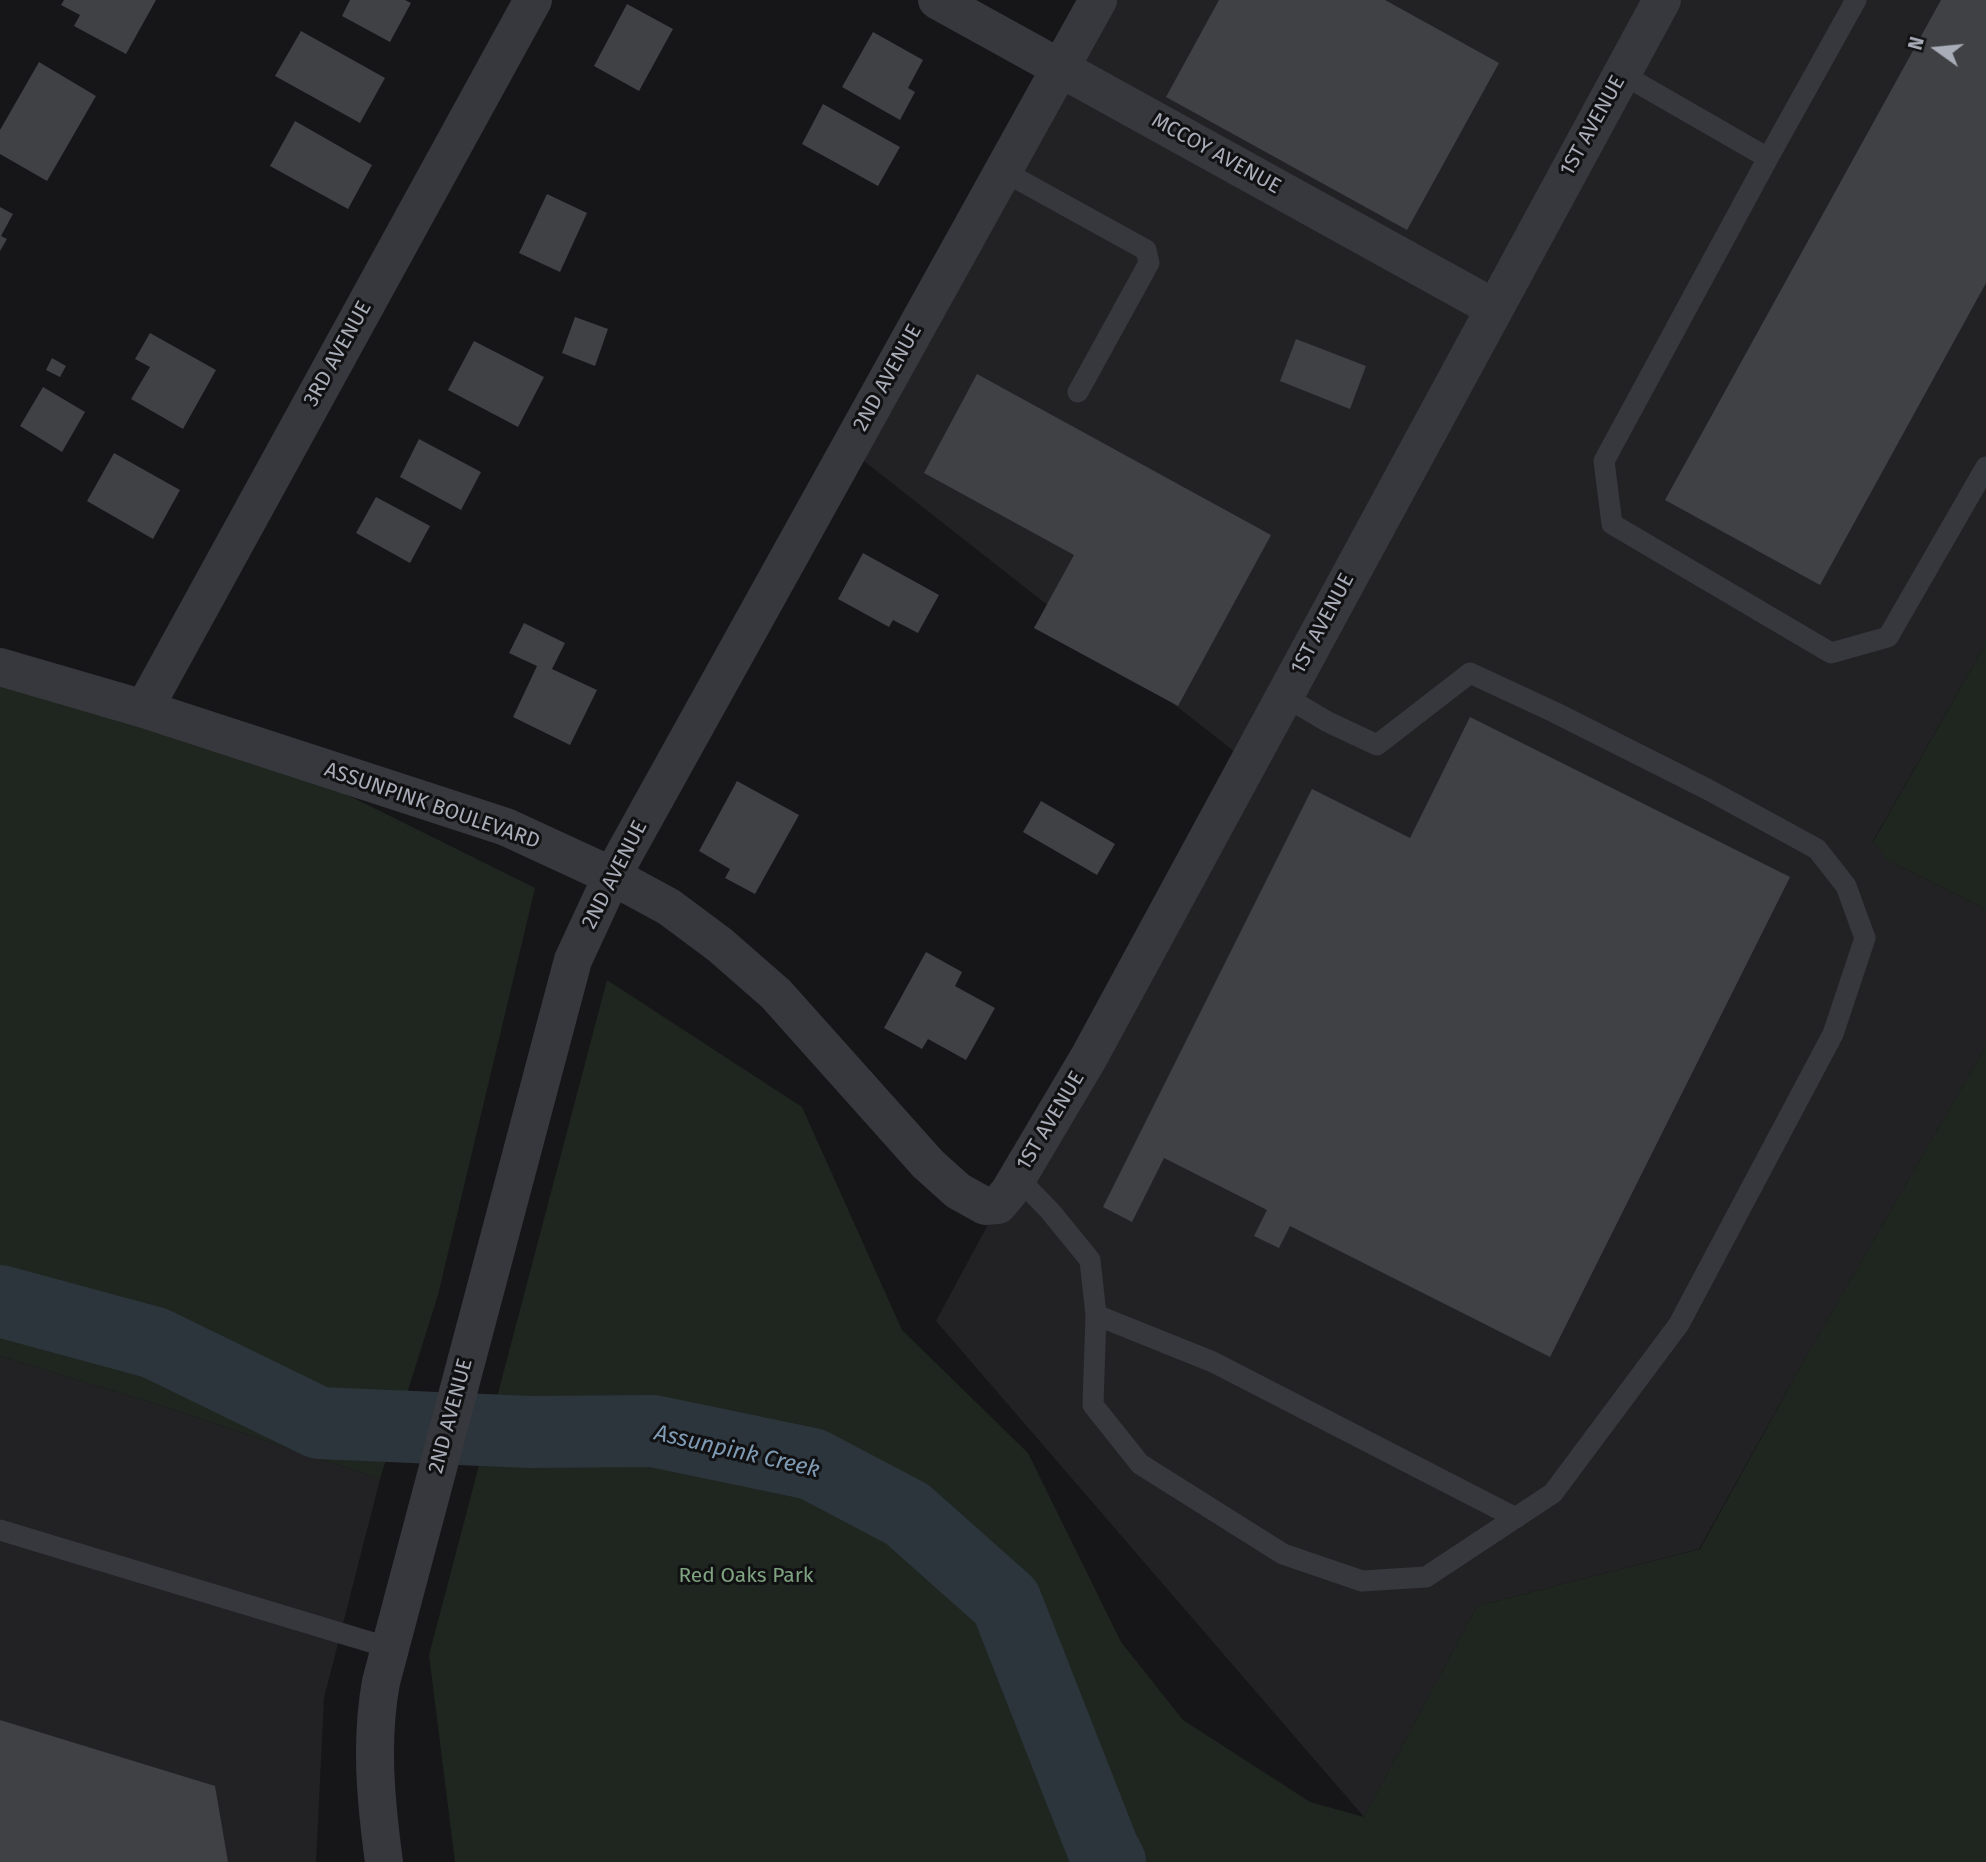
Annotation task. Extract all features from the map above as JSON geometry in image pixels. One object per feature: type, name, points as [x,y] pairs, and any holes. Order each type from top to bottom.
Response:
[{"type":"street","name":"3RD AVENUE","points":[[144,709],[533,0]]},
{"type":"street","name":"MCCOY AVENUE","points":[[937,0],[1494,308]]},
{"type":"street","name":"2ND AVENUE","points":[[383,1851],[375,1766],[377,1706],[435,1475],[573,960],[612,876],[1098,0]]},
{"type":"street","name":"1ST AVENUE","points":[[958,1191],[985,1206],[998,1205],[1089,1057],[1662,0]]},
{"type":"street","name":"ASSUNPINK BOULEVARD","points":[[0,667],[144,709],[506,827],[612,876],[669,906],[720,945],[776,994],[928,1164],[958,1191]]},
{"type":"lane","points":[[1856,0],[1604,461],[1612,524],[1831,653],[1888,637],[1986,467]]},
{"type":"lane","points":[[1622,74],[1768,158]]},
{"type":"lane","points":[[1003,171],[1146,250],[1149,263],[1078,392]]},
{"type":"lane","points":[[1017,1177],[1050,1210],[1090,1261],[1096,1315],[1093,1405],[1140,1464],[1283,1555],[1362,1581],[1426,1577],[1553,1493],[1679,1324],[1833,1034],[1866,937],[1846,886],[1817,849],[1707,789],[1555,712],[1470,673],[1377,745],[1328,722],[1284,696]]},
{"type":"lane","points":[[1096,1315],[1213,1362],[1516,1518]]},
{"type":"lane","points":[[0,1530],[390,1648]]},
{"type":"shaded area","points":[[1092,0],[1986,0],[1986,643],[1873,841],[1887,860],[1986,909],[1986,1046],[1806,1357],[1699,1549],[1477,1606],[1364,1817],[936,1321],[1240,756],[846,447]]},
{"type":"shaded area","points":[[0,1356],[175,1410],[380,1479],[324,1698],[316,1862],[0,1862]]},
{"type":"green space","points":[[1986,643],[1986,909],[1887,860],[1873,842]]},
{"type":"green space","points":[[0,670],[237,740],[535,888],[438,1295],[380,1479],[175,1410],[0,1356]]},
{"type":"green space","name":"Red Oaks Park","points":[[607,980],[802,1107],[902,1330],[1028,1453],[1121,1642],[1183,1720],[1310,1802],[1364,1817],[1477,1606],[1700,1549],[1806,1357],[1986,1046],[1986,1862],[455,1862],[429,1655]]},
{"type":"building","points":[[64,0],[156,0],[126,54],[74,26],[80,15],[61,5]]},
{"type":"building","points":[[350,0],[405,0],[411,3],[390,42],[342,16]]},
{"type":"building","points":[[1219,0],[1385,0],[1499,63],[1407,230],[1166,97]]},
{"type":"building","points":[[1941,0],[1986,0],[1986,283],[1820,585],[1665,500]]},
{"type":"building","points":[[627,4],[673,29],[639,91],[594,66]]},
{"type":"building","points":[[301,31],[385,78],[360,123],[275,76]]},
{"type":"building","points":[[873,32],[923,60],[908,88],[915,92],[900,120],[842,87]]},
{"type":"building","points":[[39,62],[96,96],[47,181],[0,154],[0,130]]},
{"type":"building","points":[[823,104],[900,147],[878,186],[802,144]]},
{"type":"building","points":[[295,121],[372,165],[348,209],[270,166]]},
{"type":"building","points":[[547,194],[587,213],[560,272],[519,253]]},
{"type":"building","points":[[0,207],[13,214],[1,236],[7,239],[0,251]]},
{"type":"building","points":[[575,317],[608,329],[595,366],[562,353]]},
{"type":"building","points":[[150,333],[216,370],[183,429],[131,399],[150,367],[135,359]]},
{"type":"building","points":[[1296,339],[1366,366],[1350,409],[1280,381]]},
{"type":"building","points":[[474,341],[544,377],[518,427],[448,390]]},
{"type":"building","points":[[52,358],[66,366],[60,377],[46,370]]},
{"type":"building","points":[[977,374],[1271,535],[1178,706],[1034,628],[1074,555],[924,473]]},
{"type":"building","points":[[43,387],[85,412],[62,452],[20,426]]},
{"type":"building","points":[[419,439],[481,472],[461,510],[400,477]]},
{"type":"building","points":[[114,453],[180,490],[153,539],[87,501]]},
{"type":"building","points":[[376,497],[430,526],[410,563],[356,533]]},
{"type":"building","points":[[863,553],[939,595],[918,633],[893,620],[889,627],[838,599]]},
{"type":"building","points":[[524,623],[565,643],[552,669],[597,690],[570,745],[513,717],[537,666],[509,653]]},
{"type":"building","points":[[1470,717],[1790,877],[1550,1357],[1290,1226],[1279,1248],[1254,1236],[1267,1210],[1164,1158],[1132,1222],[1103,1207],[1312,789],[1410,838]]},
{"type":"building","points":[[737,781],[799,815],[755,894],[725,878],[730,869],[699,851]]},
{"type":"building","points":[[1041,801],[1115,844],[1097,875],[1023,832]]},
{"type":"building","points":[[926,952],[962,972],[955,986],[995,1008],[966,1060],[928,1039],[922,1049],[884,1028]]},
{"type":"building","points":[[0,1720],[215,1786],[228,1862],[0,1862]]},
{"type":"waterway","name":"Assunpink Creek","points":[[0,1301],[155,1343],[319,1423],[530,1432],[653,1431],[812,1464],[907,1514],[1006,1602],[1110,1862]]}]
